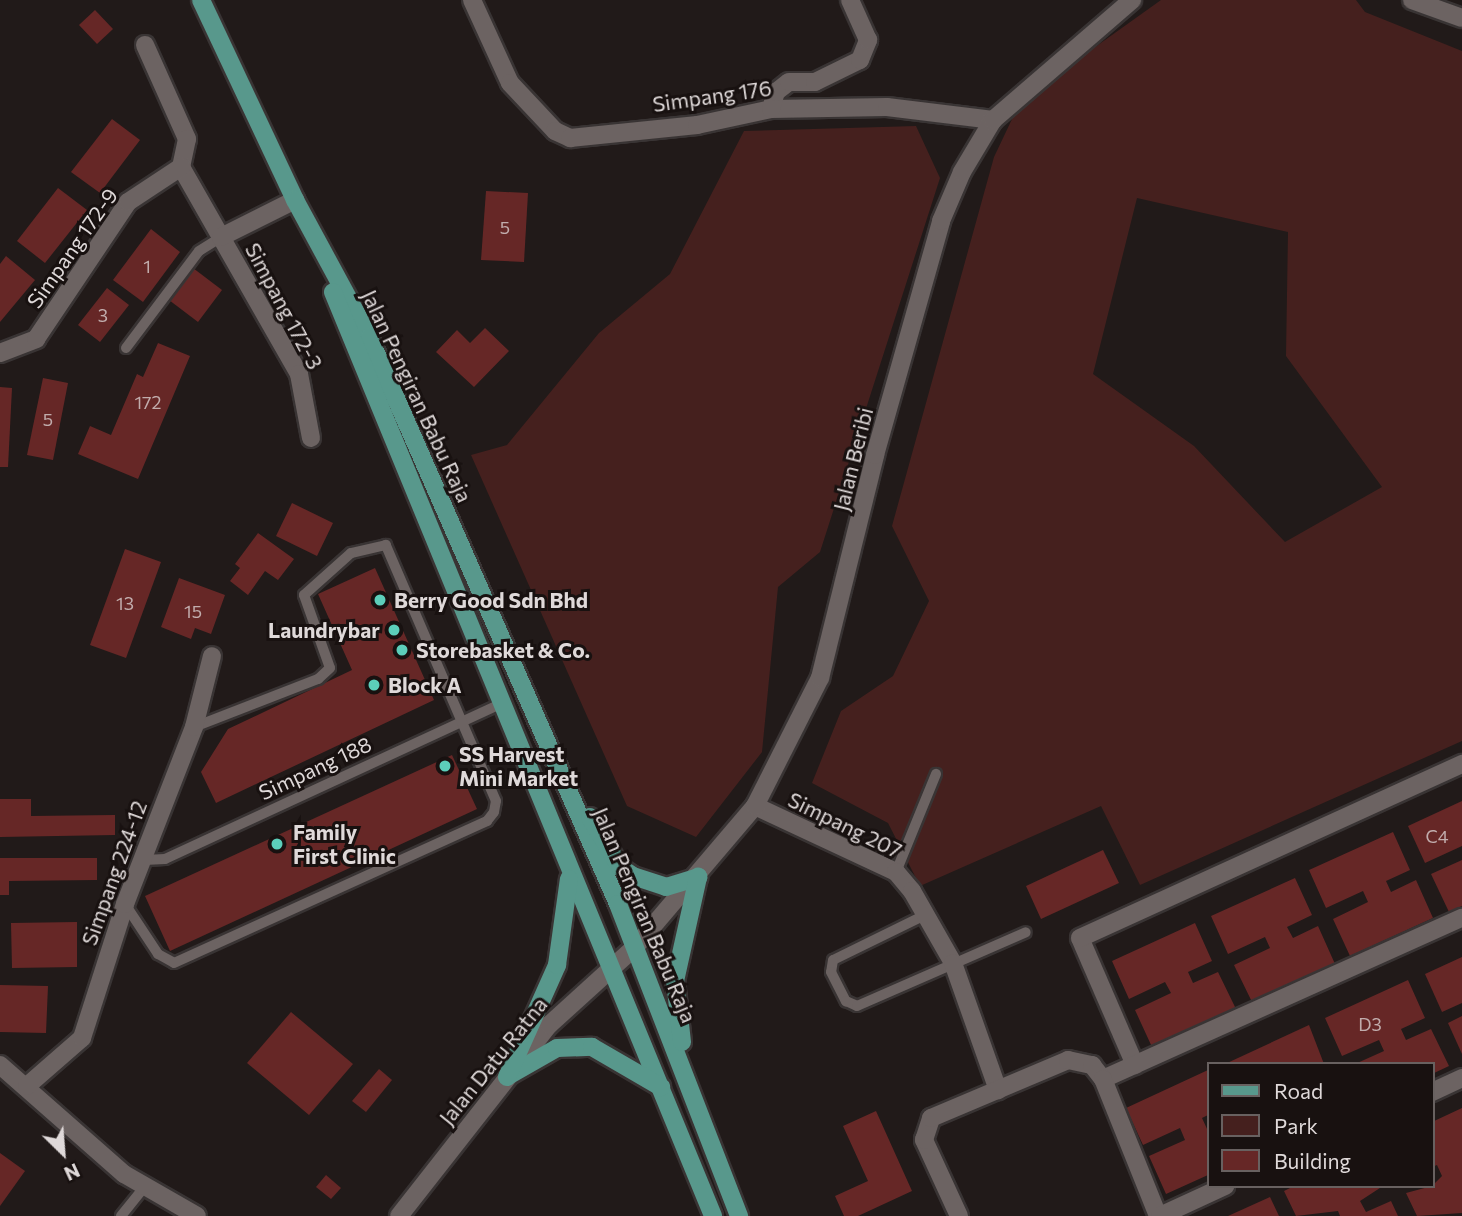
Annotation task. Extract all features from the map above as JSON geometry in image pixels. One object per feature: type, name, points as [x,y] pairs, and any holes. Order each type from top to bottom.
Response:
[{"type":"main road","name":"Jalan Pengiran Babu Raja","points":[[201,0],[295,201],[369,337],[635,947],[689,1077],[739,1216]]},
{"type":"main road","name":"Jalan Pengiran Babu Raja","points":[[304,217],[569,875],[610,965],[713,1216]]},
{"type":"main road","points":[[552,754],[620,867],[647,884],[666,887],[698,877],[675,981],[689,1077]]},
{"type":"main road","points":[[507,1077],[557,965],[569,875]]},
{"type":"main road","points":[[507,1077],[556,1048],[583,1046],[605,1051],[661,1087]]},
{"type":"street","name":"Simpang 176","points":[[471,0],[510,83],[555,131],[570,138],[696,125],[771,108],[887,107],[993,120]]},
{"type":"street","points":[[771,108],[776,92],[789,82],[815,82],[860,60],[868,40],[850,0]]},
{"type":"street","name":"Jalan Beribi","points":[[635,947],[698,877],[755,806],[820,678],[875,455],[941,222],[978,140],[993,120],[1132,0]]},
{"type":"street","points":[[1412,0],[1462,18]]},
{"type":"street","points":[[145,45],[187,139],[181,167]]},
{"type":"street","name":"Simpang 172-3","points":[[181,167],[299,374],[311,438]]},
{"type":"street","name":"Simpang 172-9","points":[[0,353],[36,339],[128,202],[181,167]]},
{"type":"street","points":[[221,237],[295,201]]},
{"type":"street","name":"Simpang 224-12","points":[[27,1086],[82,1038],[125,904],[194,727],[212,656]]},
{"type":"street","points":[[1135,1065],[1080,939],[1462,764]]},
{"type":"street","name":"Simpang 207","points":[[755,806],[896,872],[953,963],[998,1090]]},
{"type":"street","points":[[1103,1079],[1462,918]]},
{"type":"street","name":"Jalan Datu Ratna","points":[[399,1216],[507,1077],[610,965],[635,947]]},
{"type":"street","points":[[959,1216],[924,1140],[931,1118],[1068,1060],[1092,1065],[1103,1079],[1159,1216],[1221,1188]]},
{"type":"street","points":[[0,1065],[124,1174],[197,1216]]},
{"type":"street","points":[[1434,1091],[1462,1078]]},
{"type":"lane","points":[[125,348],[199,251],[221,237]]},
{"type":"lane","points":[[125,904],[158,954],[174,963],[487,821],[496,801],[392,549],[377,543],[351,553],[304,595],[330,668],[318,679],[194,727]]},
{"type":"lane","name":"Simpang 188","points":[[144,860],[165,859],[501,704]]},
{"type":"lane","points":[[896,872],[936,774]]},
{"type":"lane","points":[[925,915],[834,960],[831,972],[846,1001],[857,1006],[1026,932]]},
{"type":"lane","points":[[121,1216],[145,1186]]},
{"type":"green space","points":[[1161,0],[1356,0],[1365,12],[1462,51],[1462,741],[1140,885],[1101,806],[920,886],[888,823],[812,783],[841,711],[893,676],[929,601],[892,526],[994,157],[1013,117],[1063,70]],"holes":[[[1137,198],[1288,232],[1286,356],[1382,487],[1285,542],[1194,446],[1093,374]]]},
{"type":"green space","points":[[916,126],[940,178],[820,552],[778,587],[762,752],[696,837],[627,806],[471,455],[507,445],[599,333],[670,274],[744,131]]},
{"type":"building","points":[[95,10],[113,29],[97,44],[79,25]]},
{"type":"building","points":[[112,119],[140,140],[100,193],[71,172]]},
{"type":"building","points":[[58,188],[87,210],[45,263],[17,241]]},
{"type":"building","points":[[486,191],[528,193],[524,262],[481,260]]},
{"type":"building","points":[[151,229],[180,252],[143,302],[113,280]]},
{"type":"building","points":[[6,256],[35,280],[0,322],[0,264]]},
{"type":"building","points":[[193,268],[222,290],[198,322],[169,300]]},
{"type":"building","points":[[107,288],[129,305],[100,342],[78,325]]},
{"type":"building","points":[[485,328],[509,351],[474,387],[436,352],[457,330],[470,343]]},
{"type":"building","points":[[158,343],[190,356],[138,479],[78,454],[90,426],[111,435],[137,374],[143,377]]},
{"type":"building","points":[[43,378],[68,383],[53,460],[27,455]]},
{"type":"building","points":[[0,387],[12,388],[8,467],[0,467]]},
{"type":"building","points":[[292,503],[333,523],[317,556],[276,536]]},
{"type":"building","points":[[258,533],[294,559],[278,580],[265,571],[248,595],[230,581],[240,568],[235,564]]},
{"type":"building","points":[[125,549],[161,562],[126,658],[90,645]]},
{"type":"building","name":"Block A","points":[[375,568],[434,700],[216,803],[201,772],[228,729],[352,670],[318,594]]},
{"type":"building","points":[[179,578],[225,595],[211,634],[195,628],[191,639],[161,627]]},
{"type":"building","points":[[452,755],[477,809],[170,951],[145,896]]},
{"type":"building","points":[[0,799],[31,799],[31,816],[115,815],[115,835],[0,837]]},
{"type":"building","points":[[1462,801],[1462,846],[1425,863],[1408,826]]},
{"type":"building","points":[[1393,832],[1410,870],[1386,881],[1391,892],[1416,880],[1433,918],[1350,956],[1333,919],[1368,902],[1363,891],[1326,908],[1309,870]]},
{"type":"building","points":[[1103,850],[1119,883],[1041,919],[1026,886]]},
{"type":"building","points":[[0,858],[97,858],[97,880],[9,881],[9,895],[0,895]]},
{"type":"building","points":[[1462,860],[1462,906],[1449,912],[1431,874]]},
{"type":"building","points":[[1295,878],[1312,915],[1287,927],[1293,938],[1318,926],[1335,964],[1252,1002],[1234,965],[1270,948],[1265,937],[1228,954],[1211,916]]},
{"type":"building","points":[[77,922],[77,967],[12,968],[11,923]]},
{"type":"building","points":[[1195,923],[1212,961],[1188,972],[1193,983],[1218,972],[1236,1009],[1152,1047],[1135,1010],[1171,993],[1165,982],[1129,999],[1112,961]]},
{"type":"building","points":[[1462,957],[1462,1003],[1442,1012],[1425,974]]},
{"type":"building","points":[[1408,980],[1425,1018],[1401,1029],[1406,1040],[1431,1029],[1449,1066],[1434,1073],[1434,1062],[1359,1062],[1384,1051],[1379,1040],[1342,1056],[1325,1018]]},
{"type":"building","points":[[0,985],[48,986],[46,1033],[0,1032]]},
{"type":"building","points":[[291,1012],[353,1064],[309,1115],[247,1063]]},
{"type":"building","points":[[1462,1016],[1462,1054],[1448,1023]]},
{"type":"building","points":[[1309,1025],[1323,1062],[1229,1062]]},
{"type":"building","points":[[379,1069],[392,1080],[366,1112],[352,1101]]},
{"type":"building","points":[[1206,1071],[1206,1116],[1202,1118],[1206,1127],[1206,1176],[1166,1194],[1149,1156],[1185,1140],[1180,1128],[1143,1145],[1126,1108]]},
{"type":"building","points":[[1462,1108],[1462,1213],[1417,1216],[1406,1193],[1434,1188],[1434,1184],[1442,1176],[1437,1165],[1434,1166],[1434,1121]]},
{"type":"building","points":[[876,1111],[912,1191],[858,1216],[844,1216],[835,1196],[868,1181],[843,1126]]},
{"type":"building","points":[[0,1153],[25,1171],[0,1206]]},
{"type":"building","points":[[326,1175],[341,1188],[331,1199],[316,1187]]},
{"type":"building","points":[[1290,1188],[1380,1188],[1360,1201],[1366,1212],[1391,1201],[1398,1216],[1340,1216],[1338,1211],[1296,1216],[1284,1191]]},
{"type":"building","points":[[1270,1197],[1279,1216],[1228,1216]]},
{"type":"place","name":"Berry Good Sdn Bhd","points":[[380,600]]},
{"type":"place","name":"Laundrybar","points":[[394,630]]},
{"type":"place","name":"Storebasket & Co.","points":[[402,650]]},
{"type":"place","name":"Block A","points":[[374,685]]},
{"type":"place","name":"SS Harvest Mini Market","points":[[445,766]]},
{"type":"place","name":"Family First Clinic","points":[[277,844]]}]
